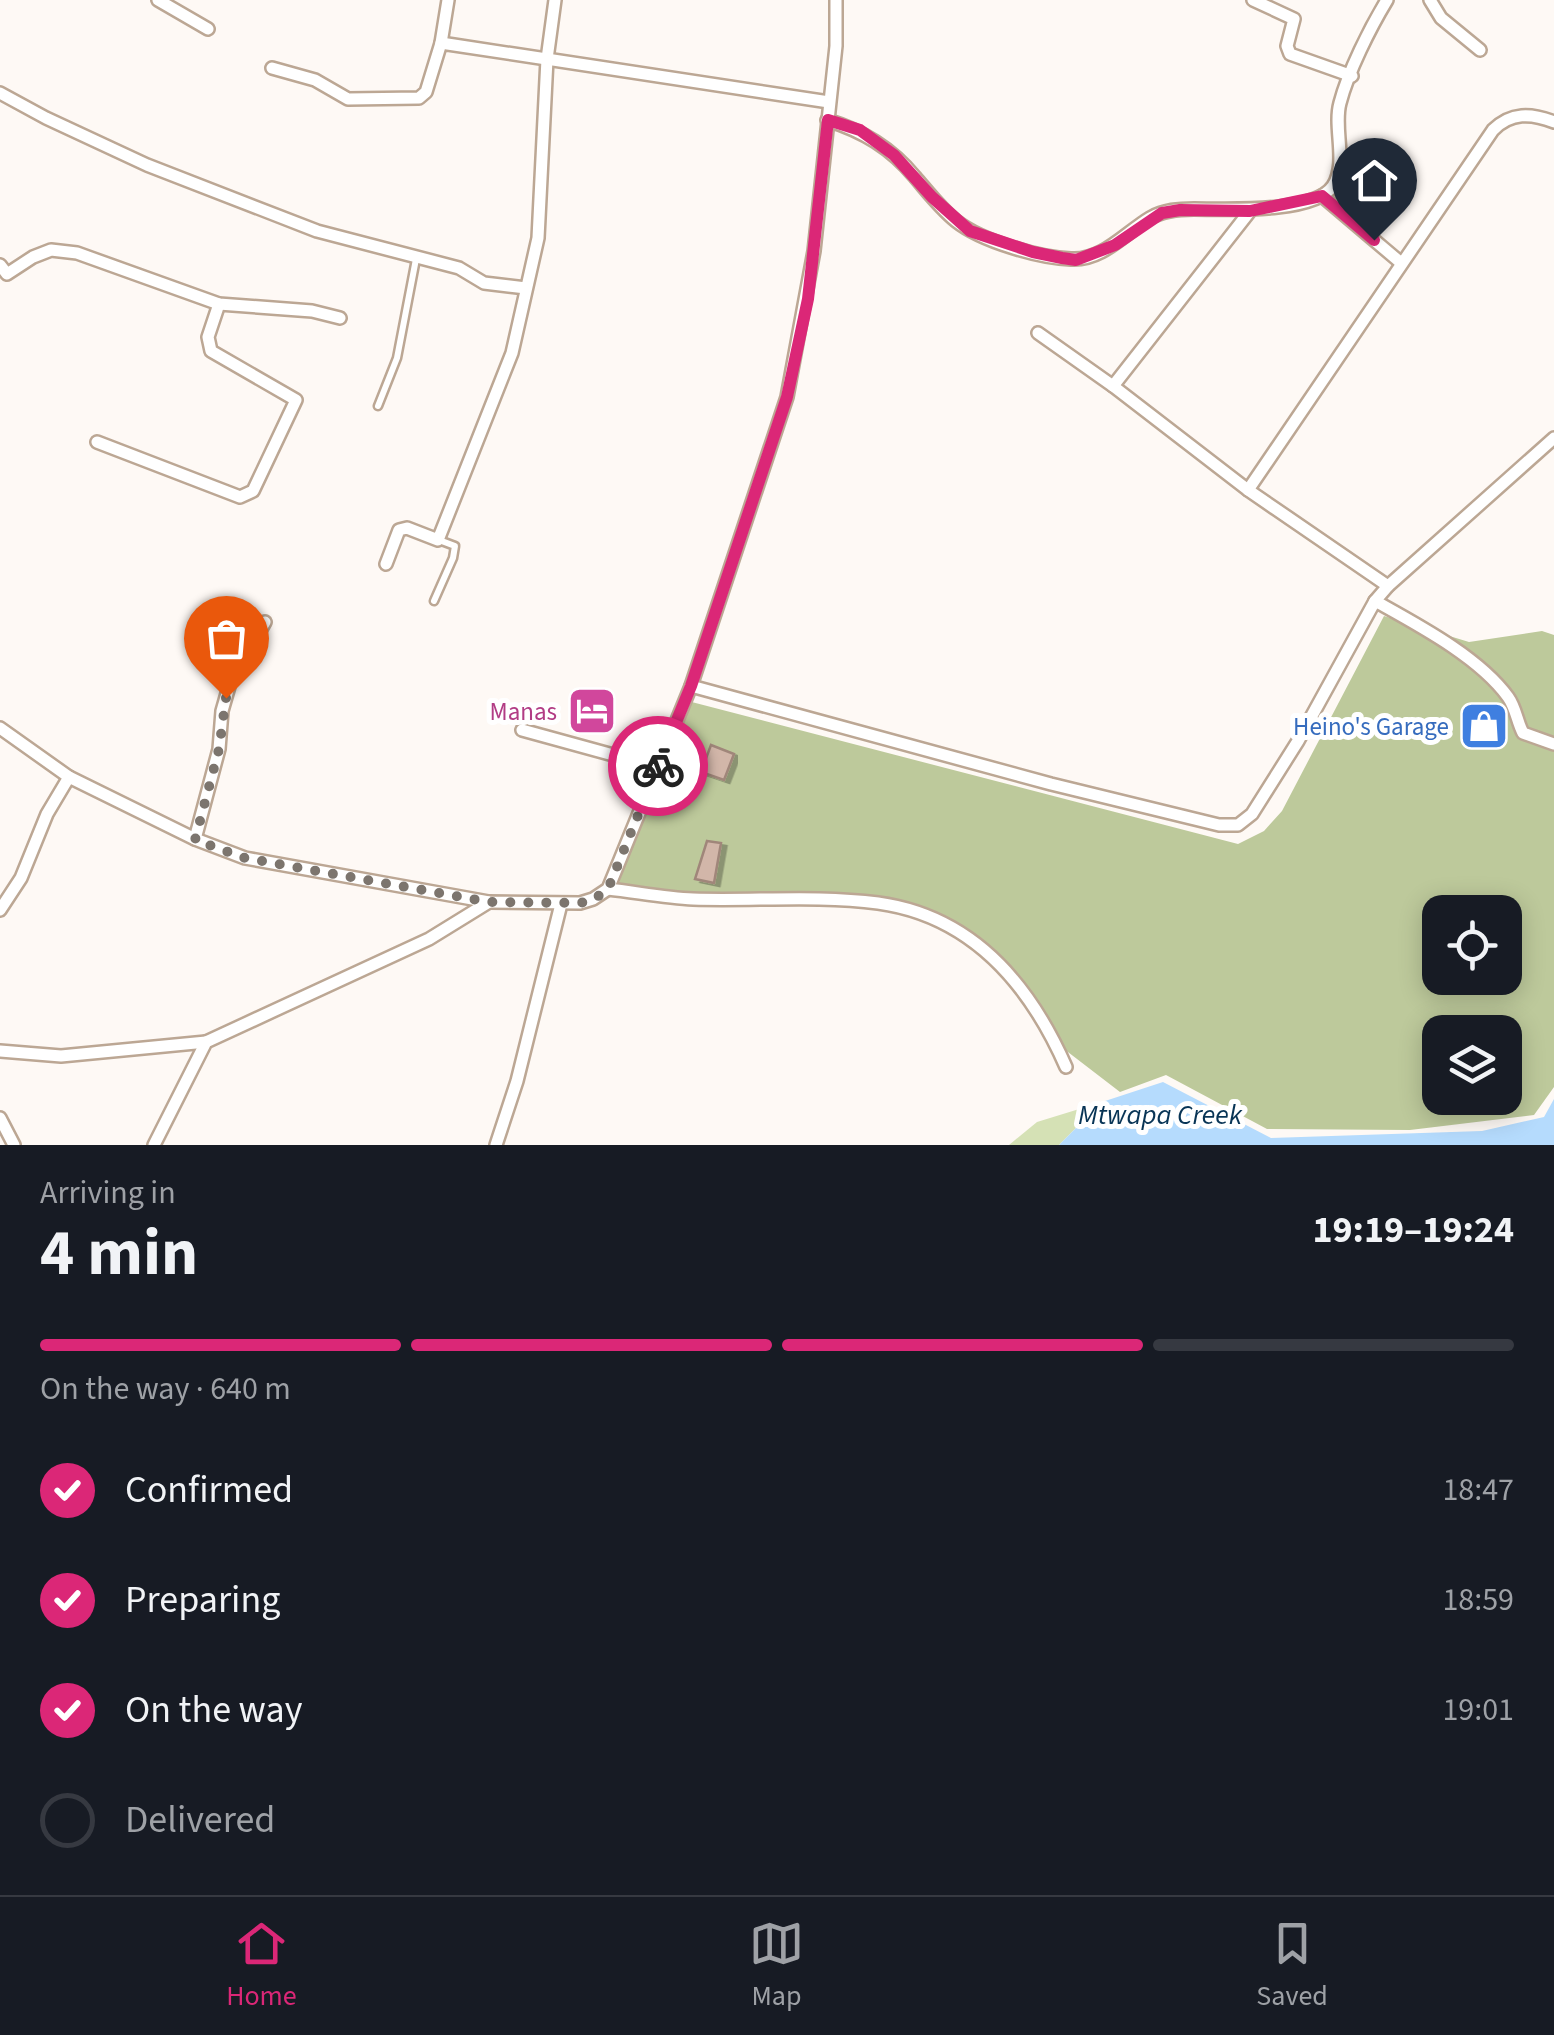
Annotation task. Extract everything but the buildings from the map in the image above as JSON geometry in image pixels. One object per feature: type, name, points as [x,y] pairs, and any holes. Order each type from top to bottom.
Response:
[{"type":"street","points":[[158,0],[208,29]]},
{"type":"street","points":[[272,68],[315,80],[348,98],[419,98],[426,92],[441,43],[448,0]]},
{"type":"street","points":[[386,564],[400,530],[407,528],[438,540],[512,353],[538,238],[547,59],[555,0]]},
{"type":"street","points":[[0,728],[69,777],[195,840],[245,858],[489,902],[561,904],[593,900],[608,889],[691,686],[768,458],[795,364],[814,252],[836,46],[836,0]]},
{"type":"street","points":[[1254,0],[1294,19],[1287,46],[1290,54],[1352,76]]},
{"type":"street","points":[[828,120],[860,130],[894,155],[970,231],[1033,252],[1076,260],[1115,245],[1162,213],[1194,209],[1250,211],[1322,196],[1331,190],[1336,179],[1339,105],[1387,0]]},
{"type":"street","points":[[1430,0],[1441,18],[1480,50]]},
{"type":"street","points":[[441,43],[829,102]]},
{"type":"street","points":[[0,93],[147,165],[317,230],[459,268],[484,283],[526,288]]},
{"type":"street","points":[[1248,490],[1400,262],[1501,122],[1529,115],[1554,122]]},
{"type":"street","points":[[1322,196],[1400,262]]},
{"type":"street","points":[[1113,386],[1250,211]]},
{"type":"street","points":[[2,272],[52,250],[77,253],[218,304],[293,309],[340,318]]},
{"type":"street","points":[[97,442],[240,498],[254,491],[296,400],[211,352],[208,337],[218,304]]},
{"type":"street","points":[[1038,334],[1248,490],[1388,586]]},
{"type":"street","points":[[691,686],[1051,784],[1229,826],[1252,814],[1298,741],[1363,619],[1388,586],[1554,438]]},
{"type":"street","points":[[1376,601],[1426,630],[1482,671],[1508,697],[1523,733],[1554,744]]},
{"type":"street","points":[[195,840],[219,749],[222,711],[230,683],[265,622]]},
{"type":"street","points":[[522,730],[657,767]]},
{"type":"street","points":[[0,910],[21,878],[38,831],[69,777]]},
{"type":"street","points":[[608,889],[688,898],[881,903],[929,918],[951,928],[1010,972],[1047,1023],[1066,1067]]},
{"type":"street","points":[[0,1051],[60,1056],[206,1042],[443,932],[489,902]]},
{"type":"street","points":[[496,1145],[517,1082],[561,904]]},
{"type":"street","points":[[154,1145],[206,1042]]},
{"type":"street","points":[[0,1118],[14,1145]]},
{"type":"lane","points":[[378,406],[397,358],[416,259]]},
{"type":"lane","points":[[434,601],[455,546],[438,540]]},
{"type":"green space","points":[[1384,616],[1469,642],[1542,631],[1554,635],[1554,1087],[1534,1115],[1410,1130],[1267,1129],[1166,1075],[1120,1092],[1064,1049],[1033,996],[998,960],[926,912],[617,888],[684,700],[1238,844],[1264,831],[1282,811]]},
{"type":"green space","points":[[1102,1102],[1059,1145],[1009,1145],[1037,1122]]},
{"type":"water","name":"Mtwapa Creek","points":[[1163,1082],[1271,1138],[1482,1131],[1544,1117],[1554,1099],[1554,1145],[1059,1145],[1102,1102]]},
{"type":"way so far","points":[[226,698],[219,749],[195,840],[228,853],[282,866],[489,902],[580,903],[593,900],[608,889],[658,766]]},
{"type":"place","name":"Manas","points":[[592,711]]},
{"type":"place","name":"Heino's Garage","points":[[1484,726]]},
{"type":"route","points":[[658,766],[691,686],[787,397],[808,299],[828,120],[860,130],[894,155],[954,220],[970,231],[1033,252],[1076,260],[1115,245],[1162,213],[1250,211],[1322,196],[1374,240]]}]
